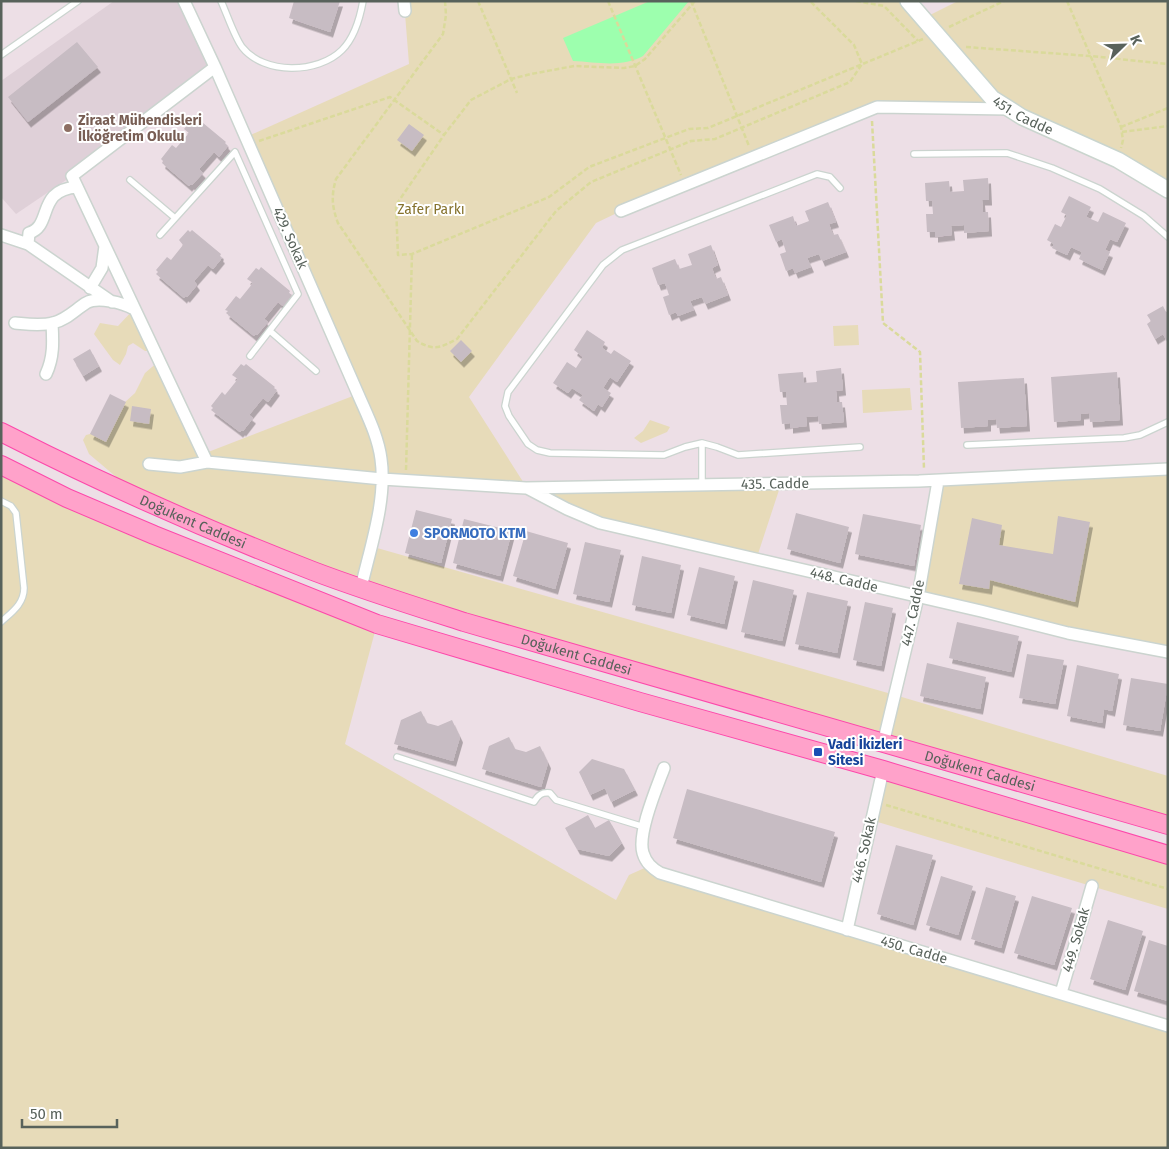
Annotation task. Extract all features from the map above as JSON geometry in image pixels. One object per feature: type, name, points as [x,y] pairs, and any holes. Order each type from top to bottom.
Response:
[{"type":"main road","name":"Doğukent Caddesi","points":[[1,432],[85,474],[163,509],[361,588],[464,622],[1168,825]]},
{"type":"main road","name":"Doğukent Caddesi","points":[[1,465],[67,498],[154,536],[377,624],[675,713],[883,770],[1168,855]]},
{"type":"street","name":"429. Sokak","points":[[184,1],[282,220],[370,423],[379,450],[382,479],[380,505],[361,588]]},
{"type":"street","name":"451. Cadde","points":[[908,1],[992,98],[1022,117],[1118,160],[1168,190]]},
{"type":"street","points":[[206,462],[72,176],[215,68]]},
{"type":"street","points":[[621,211],[876,107],[1009,109]]},
{"type":"street","points":[[28,244],[29,234],[39,228],[49,200],[58,191],[67,187],[77,187]]},
{"type":"street","points":[[1,236],[28,244],[112,302]]},
{"type":"street","points":[[90,288],[102,268],[105,246]]},
{"type":"street","points":[[15,323],[32,325],[52,323],[73,314],[88,302],[122,303],[134,309]]},
{"type":"street","points":[[46,374],[51,363],[52,323]]},
{"type":"street","name":"435. Cadde","points":[[149,464],[180,467],[206,462],[405,481],[526,488],[925,481],[1168,469]]},
{"type":"street","name":"447. Cadde","points":[[883,744],[918,598],[938,480]]},
{"type":"street","name":"448. Cadde","points":[[526,488],[600,523],[918,598],[981,611],[1068,633],[1168,652]]},
{"type":"street","points":[[644,827],[664,768]]},
{"type":"street","name":"446. Sokak","points":[[846,930],[883,770]]},
{"type":"street","name":"450. Cadde","points":[[644,827],[642,851],[649,866],[660,873],[1168,1026]]},
{"type":"street","name":"449. Sokak","points":[[1061,993],[1092,886]]},
{"type":"lane","points":[[1,55],[78,1]]},
{"type":"lane","points":[[221,1],[242,46],[254,58],[272,66],[290,69],[326,61],[342,51],[352,38],[364,1]]},
{"type":"lane","points":[[160,234],[235,152],[298,294],[250,356]]},
{"type":"lane","points":[[914,154],[1007,153],[1052,168],[1100,189],[1144,216],[1168,237]]},
{"type":"lane","points":[[840,188],[830,177],[818,174],[622,250],[603,264],[508,392],[504,406],[528,444],[537,450],[550,453],[664,455],[685,447],[702,444],[717,446],[738,455],[860,447]]},
{"type":"lane","points":[[130,180],[175,218]]},
{"type":"lane","points":[[268,225],[282,220]]},
{"type":"lane","points":[[270,331],[316,370]]},
{"type":"lane","points":[[966,445],[1124,438],[1140,435],[1168,422]]},
{"type":"lane","points":[[702,444],[702,485]]},
{"type":"lane","points":[[1,501],[12,506],[16,514],[24,594],[20,604],[1,622]]},
{"type":"lane","points":[[397,757],[534,802],[544,792],[550,793],[556,800],[644,827]]},
{"type":"path","points":[[445,1],[446,15],[443,34],[336,179],[332,194],[333,209],[338,223],[417,341],[428,347],[442,346],[457,339],[556,211],[591,182],[691,141],[715,139],[850,82],[862,64]]},
{"type":"path","points":[[478,1],[517,93]]},
{"type":"path","points":[[608,1],[685,185]]},
{"type":"path","points":[[810,1],[854,45],[862,64]]},
{"type":"path","points":[[856,1],[884,6],[918,41]]},
{"type":"path","points":[[754,157],[742,128],[738,116],[693,2],[645,59],[634,65],[624,68],[574,66],[511,79],[471,100],[444,135],[396,205],[398,255],[412,254],[549,197],[589,167],[689,129],[708,128],[738,116],[918,41],[1004,1]]},
{"type":"path","points":[[1067,1],[1121,127],[1123,140],[1118,160]]},
{"type":"path","points":[[947,46],[1090,56],[1168,64]]},
{"type":"path","points":[[248,144],[390,97],[444,135]]},
{"type":"path","points":[[1121,127],[1168,108]]},
{"type":"path","points":[[872,109],[883,323],[920,352],[925,481]]},
{"type":"path","points":[[1122,132],[1168,126]]},
{"type":"path","points":[[405,481],[412,254]]},
{"type":"path","points":[[875,802],[1168,889]]},
{"type":"shaded area","name":"Ziraat Mühendisleri İlköğretim Okulu","points":[[114,1],[184,1],[215,67],[72,176],[16,214],[1,197],[1,81]]},
{"type":"shaded area","points":[[650,1],[689,1],[643,56],[635,60],[618,63],[573,61],[563,38]]},
{"type":"green space","name":"Zafer Parkı","points":[[404,1],[908,1],[924,18],[958,1],[1168,1],[1168,190],[1009,109],[877,107],[621,211],[596,223],[469,397],[527,488],[781,484],[756,560],[600,523],[526,488],[383,479],[370,546],[895,695],[1168,776],[1168,824],[361,588],[121,481],[89,454],[83,440],[86,435],[90,434],[135,393],[145,373],[159,361],[203,454],[358,394],[246,137],[409,64]]},
{"type":"green space","points":[[134,309],[152,351],[145,351],[133,343],[128,346],[120,365],[113,360],[94,334],[100,323],[118,326]]},
{"type":"green space","points":[[858,325],[859,345],[834,346],[833,326]]},
{"type":"green space","points":[[910,388],[912,410],[863,413],[862,390]]},
{"type":"green space","points":[[650,420],[670,427],[667,432],[641,443],[634,438],[643,431]]},
{"type":"green space","points":[[1,465],[377,624],[345,744],[616,900],[629,875],[649,866],[1168,1026],[1168,1148],[1,1148]]},
{"type":"green space","points":[[1168,469],[1168,652],[918,597],[938,481]]},
{"type":"green space","points":[[883,770],[1168,855],[1168,909],[871,820]]},
{"type":"building","points":[[294,1],[340,1],[330,32],[289,18]]},
{"type":"building","points":[[77,42],[98,67],[28,122],[8,97]]},
{"type":"building","points":[[193,118],[195,120],[197,118],[226,142],[228,146],[219,157],[214,152],[199,169],[203,173],[189,186],[162,163],[161,159],[172,145],[176,148],[189,133],[184,129]]},
{"type":"building","points":[[409,124],[424,135],[412,151],[397,140]]},
{"type":"building","points":[[988,178],[989,200],[982,200],[983,212],[988,212],[989,231],[964,233],[964,225],[951,226],[952,235],[935,237],[935,232],[927,232],[926,214],[933,214],[932,201],[926,201],[925,183],[949,181],[950,192],[964,191],[963,180]]},
{"type":"building","points":[[1069,196],[1091,207],[1086,217],[1098,222],[1103,212],[1126,223],[1117,242],[1110,239],[1105,250],[1110,252],[1102,270],[1079,259],[1082,252],[1071,247],[1067,255],[1052,248],[1054,244],[1047,240],[1055,224],[1061,227],[1067,215],[1061,212]]},
{"type":"building","points":[[828,202],[836,222],[829,224],[833,235],[838,234],[846,252],[822,261],[819,254],[807,258],[811,267],[795,273],[793,268],[786,271],[780,254],[786,252],[782,239],[776,242],[769,225],[793,216],[796,226],[809,221],[805,211]]},
{"type":"building","points":[[188,230],[190,232],[192,230],[221,254],[222,258],[213,269],[208,265],[194,281],[197,285],[184,298],[156,274],[158,272],[156,270],[167,257],[171,260],[183,245],[179,240]]},
{"type":"building","points":[[711,245],[718,265],[712,268],[716,279],[721,277],[728,295],[705,304],[702,297],[690,301],[694,310],[678,316],[676,312],[669,315],[663,297],[669,295],[665,283],[658,285],[652,268],[675,259],[679,269],[692,265],[688,254]]},
{"type":"building","points":[[261,267],[290,291],[289,293],[292,295],[283,306],[278,302],[264,319],[268,322],[254,336],[226,313],[228,311],[225,310],[236,296],[240,299],[253,283],[247,279],[256,268],[259,270]]},
{"type":"building","points":[[1163,306],[1166,312],[1168,312],[1168,343],[1163,334],[1155,339],[1147,324],[1151,321],[1147,315]]},
{"type":"building","points":[[587,330],[605,342],[602,348],[611,354],[614,350],[631,361],[617,382],[610,377],[603,388],[611,393],[602,407],[598,404],[594,411],[579,400],[583,395],[572,388],[568,393],[553,383],[567,362],[576,368],[583,357],[574,350]]},
{"type":"building","points":[[461,340],[472,351],[461,362],[450,351]]},
{"type":"building","points":[[90,349],[99,366],[83,376],[73,359]]},
{"type":"building","points":[[241,364],[244,366],[246,364],[277,390],[268,402],[263,398],[249,415],[253,418],[243,431],[240,432],[211,410],[213,408],[211,406],[222,392],[225,395],[238,379],[232,375]]},
{"type":"building","points":[[841,368],[843,390],[836,391],[837,402],[842,402],[844,422],[819,424],[818,416],[806,417],[807,426],[790,428],[790,423],[782,424],[780,405],[787,405],[786,392],[780,392],[778,374],[803,372],[804,383],[817,382],[816,371]]},
{"type":"building","points":[[1117,372],[1120,420],[1090,422],[1089,413],[1081,414],[1081,420],[1054,422],[1051,377]]},
{"type":"building","points":[[1024,378],[1027,426],[997,428],[996,419],[988,420],[988,426],[961,428],[958,382]]},
{"type":"building","points":[[110,394],[126,402],[106,442],[90,434]]},
{"type":"building","points":[[132,406],[151,409],[149,424],[130,421]]},
{"type":"building","points":[[416,510],[452,519],[441,563],[405,553]]},
{"type":"building","points":[[796,513],[849,527],[840,563],[787,549]]},
{"type":"building","points":[[863,514],[921,525],[914,566],[855,554]]},
{"type":"building","points":[[1058,516],[1090,522],[1075,602],[990,580],[989,589],[959,584],[972,518],[1002,525],[999,545],[1053,554]]},
{"type":"building","points":[[464,519],[512,531],[500,576],[453,563]]},
{"type":"building","points":[[526,531],[568,543],[555,589],[513,576]]},
{"type":"building","points":[[585,542],[621,550],[609,602],[573,594]]},
{"type":"building","points":[[642,556],[681,565],[671,613],[632,605]]},
{"type":"building","points":[[699,567],[735,576],[724,624],[687,615]]},
{"type":"building","points":[[753,580],[794,590],[782,641],[741,632]]},
{"type":"building","points":[[807,592],[848,601],[837,653],[795,644]]},
{"type":"building","points":[[865,602],[893,608],[881,666],[853,660]]},
{"type":"building","points":[[957,622],[1019,636],[1011,672],[949,658]]},
{"type":"building","points":[[1027,654],[1064,660],[1055,704],[1019,698]]},
{"type":"building","points":[[927,663],[986,677],[980,709],[920,696]]},
{"type":"building","points":[[1077,665],[1119,674],[1112,711],[1104,709],[1102,723],[1067,716]]},
{"type":"building","points":[[1131,678],[1168,684],[1160,731],[1123,725]]},
{"type":"building","points":[[421,711],[427,723],[438,726],[452,720],[460,737],[453,761],[394,744],[401,720]]},
{"type":"building","points":[[509,737],[515,749],[526,752],[540,746],[548,763],[541,787],[482,769],[489,746]]},
{"type":"building","points":[[592,759],[624,769],[635,790],[611,802],[605,788],[590,795],[579,772]]},
{"type":"building","points":[[687,789],[835,832],[821,882],[673,838]]},
{"type":"building","points":[[588,815],[595,828],[609,820],[622,843],[609,856],[577,849],[565,828]]},
{"type":"building","points":[[896,845],[933,855],[913,925],[877,914]]},
{"type":"building","points":[[941,876],[973,886],[958,935],[926,925]]},
{"type":"building","points":[[986,887],[1016,896],[1001,948],[971,939]]},
{"type":"building","points":[[1032,896],[1072,908],[1054,965],[1014,953]]},
{"type":"building","points":[[1108,920],[1143,931],[1125,990],[1090,979]]},
{"type":"building","points":[[1149,940],[1168,946],[1168,1001],[1134,991]]},
{"type":"place","name":"Ziraat Mühendisleri İlköğretim Okulu","points":[[68,128]]},
{"type":"place","name":"SPORMOTO KTM","points":[[414,533]]},
{"type":"place","name":"Vadi İkizleri Sitesi","points":[[818,752]]}]
